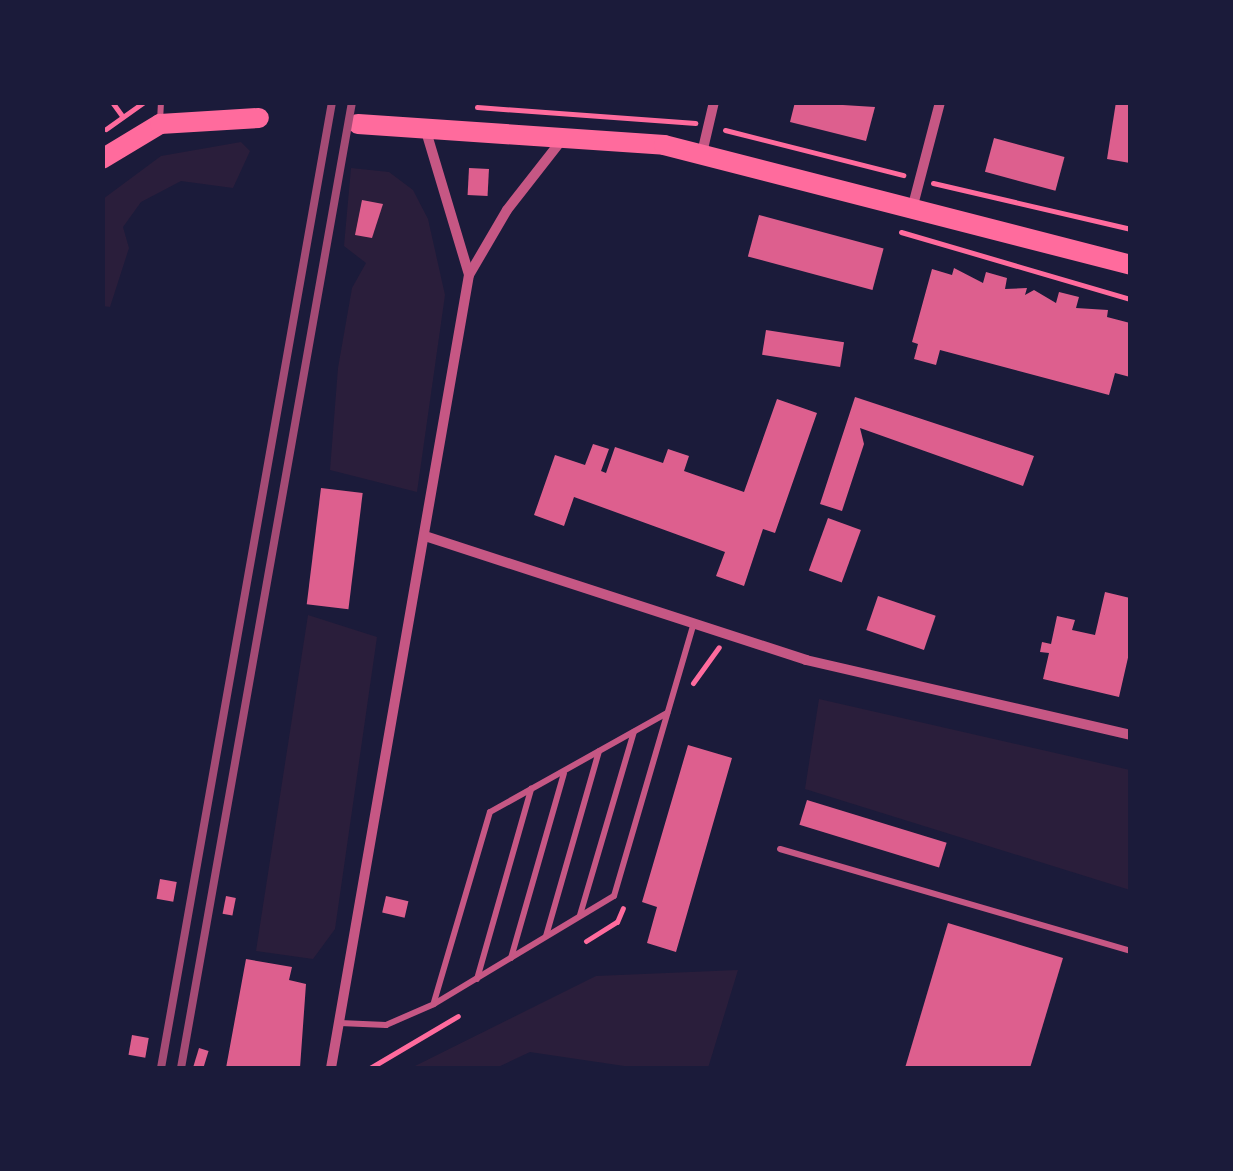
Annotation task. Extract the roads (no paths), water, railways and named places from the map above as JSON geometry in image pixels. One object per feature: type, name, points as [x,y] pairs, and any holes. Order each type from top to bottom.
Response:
[{"type":"main road","points":[[102,159],[160,113],[258,118]]},
{"type":"main road","points":[[358,124],[565,135],[702,153],[1130,265]]},
{"type":"street","points":[[702,153],[714,102]]},
{"type":"street","points":[[912,209],[940,102]]},
{"type":"street","points":[[424,126],[469,275]]},
{"type":"street","points":[[331,1068],[428,537],[469,275],[506,210],[565,135]]},
{"type":"street","points":[[428,537],[693,626],[816,662],[1130,734]]},
{"type":"lane","points":[[340,1023],[386,1025],[434,1004],[614,896],[693,626]]},
{"type":"lane","points":[[434,1004],[490,812],[667,713]]},
{"type":"lane","points":[[580,916],[634,732]]},
{"type":"lane","points":[[545,938],[599,752]]},
{"type":"lane","points":[[510,959],[564,770]]},
{"type":"lane","points":[[476,980],[531,789]]},
{"type":"lane","points":[[780,849],[1130,951]]},
{"type":"railway","points":[[161,1068],[332,102]]},
{"type":"railway","points":[[181,1068],[352,102]]}]
